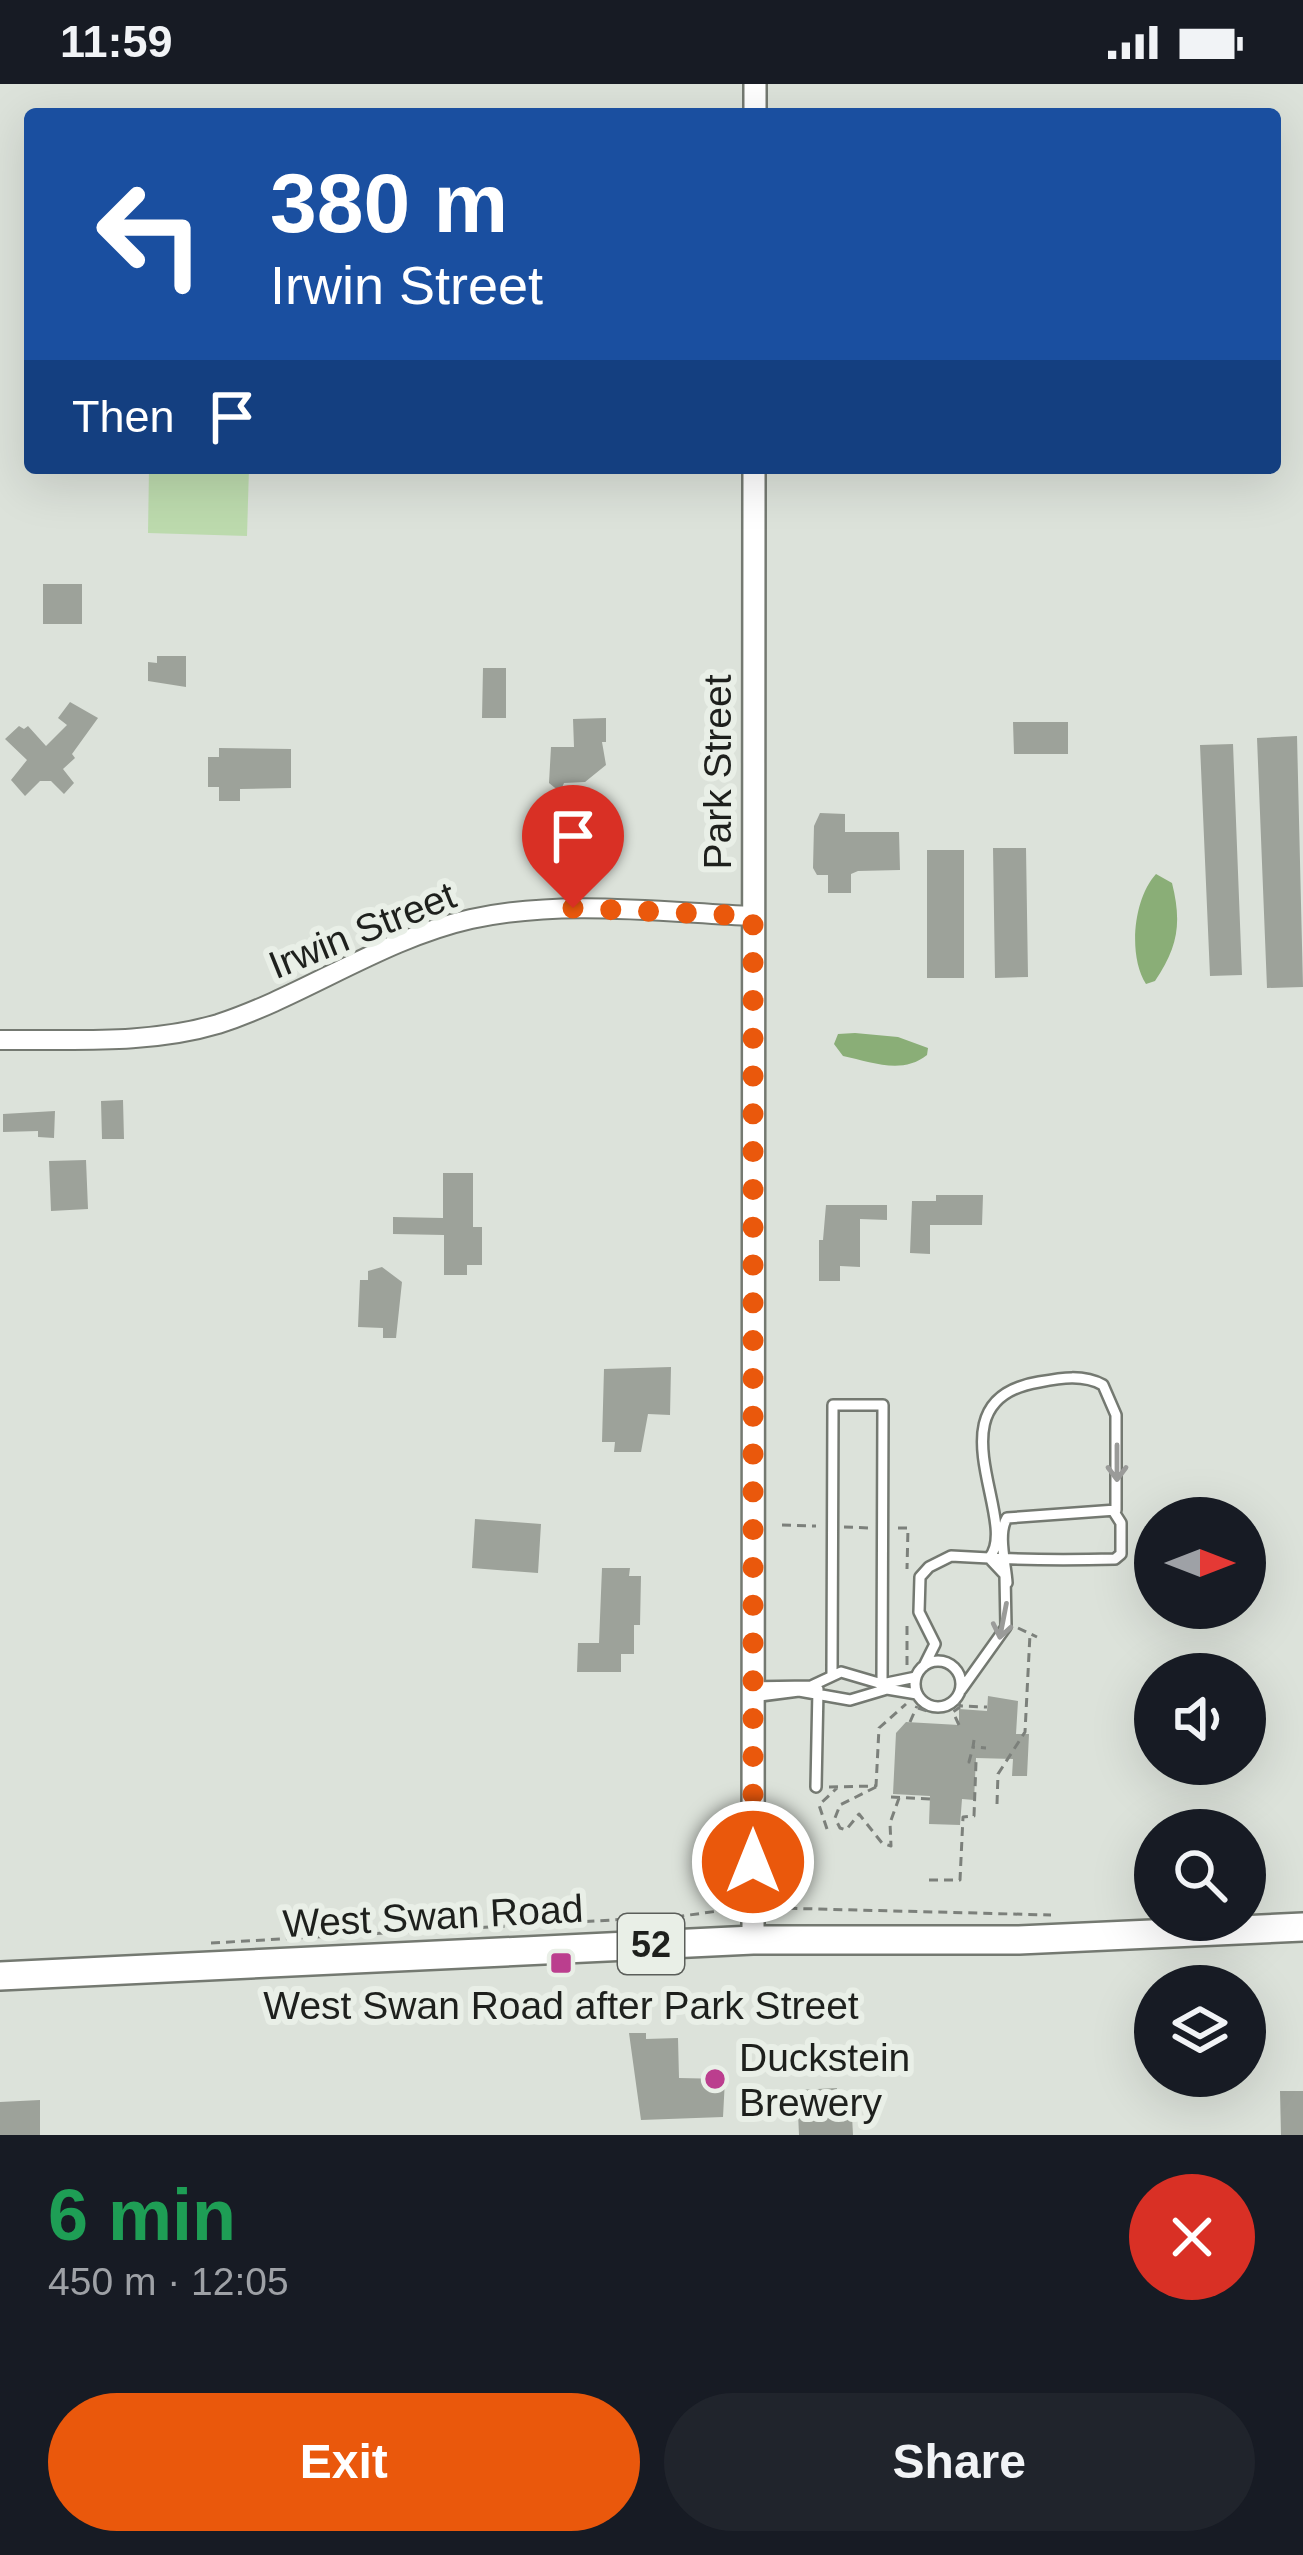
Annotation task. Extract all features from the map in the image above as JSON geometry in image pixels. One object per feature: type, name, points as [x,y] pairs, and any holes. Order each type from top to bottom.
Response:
[{"type":"main road","name":"West Swan Road","points":[[0,1976],[753,1940],[1019,1940],[1303,1927]]},
{"type":"street","name":"Park Street","points":[[753,1940],[754,474]]},
{"type":"street","name":"Irwin Street","points":[[0,1040],[134,1039],[218,1024],[426,933],[474,918],[573,908],[753,916]]},
{"type":"lane","points":[[753,1692],[818,1689],[850,1700],[916,1677],[935,1644],[920,1612],[920,1577],[951,1556],[1005,1559],[1119,1558],[1122,1529],[1114,1511],[1116,1415],[1108,1390],[1082,1378],[1016,1388],[1001,1395],[986,1416],[987,1494],[997,1539],[989,1558]]},
{"type":"lane","points":[[832,1674],[833,1405],[883,1405],[882,1687]]},
{"type":"lane","points":[[816,1787],[818,1689],[832,1674],[848,1672],[936,1707],[959,1699],[1000,1639],[1006,1620],[1002,1524],[1007,1518],[1114,1511]]},
{"type":"lane","points":[[989,1558],[1007,1583]]},
{"type":"lane","points":[[924,1666],[949,1663],[959,1674],[959,1699]]},
{"type":"lane","points":[[916,1677],[918,1700]]},
{"type":"path","points":[[1006,1620],[1037,1637]]},
{"type":"path","points":[[997,1804],[998,1774],[1025,1732],[1030,1634]]},
{"type":"path","points":[[959,1725],[953,1712],[959,1699],[987,1707]]},
{"type":"path","points":[[910,1722],[918,1700],[930,1712]]},
{"type":"path","points":[[929,1880],[960,1880],[963,1817],[974,1816],[976,1762],[969,1762],[974,1740]]},
{"type":"path","points":[[973,1748],[986,1748]]},
{"type":"path","points":[[877,1770],[884,1771]]},
{"type":"path","points":[[827,1829],[819,1804],[837,1786]]},
{"type":"path","points":[[877,1786],[871,1794],[843,1803],[836,1813],[837,1824],[846,1830],[861,1815],[882,1843],[891,1846],[890,1823],[899,1798]]},
{"type":"path","points":[[891,1797],[930,1799]]},
{"type":"path","points":[[843,1803],[852,1819]]},
{"type":"shaded area","points":[[149,474],[249,474],[247,536],[148,533]]},
{"type":"shaded area","points":[[1156,874],[1172,883],[1176,934],[1155,981],[1146,984],[1137,959],[1136,928],[1142,898]]},
{"type":"shaded area","points":[[838,1034],[898,1037],[928,1048],[927,1055],[897,1066],[843,1056],[834,1044]]},
{"type":"building","points":[[43,584],[82,584],[82,624],[43,624]]},
{"type":"building","points":[[157,656],[186,656],[186,687],[148,681],[148,662],[157,663]]},
{"type":"building","points":[[483,668],[506,668],[506,718],[482,718]]},
{"type":"building","points":[[70,702],[98,718],[72,754],[75,758],[63,769],[74,783],[64,794],[51,781],[40,781],[25,796],[11,780],[27,760],[5,739],[19,726],[28,726],[46,746],[67,725],[58,718]]},
{"type":"building","points":[[606,718],[606,742],[602,742],[606,765],[585,782],[564,783],[560,792],[549,783],[551,747],[574,747],[573,719]]},
{"type":"building","points":[[1013,722],[1068,722],[1068,754],[1014,754]]},
{"type":"building","points":[[1297,736],[1303,987],[1267,988],[1257,738]]},
{"type":"building","points":[[1233,744],[1242,975],[1210,976],[1200,745]]},
{"type":"building","points":[[219,748],[291,749],[291,788],[240,789],[240,801],[219,801],[219,787],[208,787],[208,757],[219,757]]},
{"type":"building","points":[[820,813],[845,814],[845,832],[899,832],[900,870],[858,871],[851,874],[851,893],[828,893],[828,875],[817,875],[813,868],[814,826]]},
{"type":"building","points":[[993,848],[1026,848],[1028,977],[995,978]]},
{"type":"building","points":[[927,850],[964,850],[964,978],[927,978]]},
{"type":"building","points":[[123,1100],[124,1139],[102,1139],[101,1101]]},
{"type":"building","points":[[55,1111],[54,1138],[38,1137],[38,1131],[3,1132],[3,1114]]},
{"type":"building","points":[[86,1160],[88,1209],[51,1211],[49,1161]]},
{"type":"building","points":[[443,1173],[473,1173],[473,1227],[482,1227],[482,1265],[467,1265],[467,1275],[444,1275],[444,1235],[393,1234],[393,1217],[443,1218]]},
{"type":"building","points":[[936,1195],[983,1195],[982,1225],[930,1225],[930,1254],[910,1253],[912,1201],[936,1201]]},
{"type":"building","points":[[826,1205],[887,1205],[887,1220],[860,1219],[860,1267],[840,1266],[840,1281],[819,1281],[819,1240],[823,1240]]},
{"type":"building","points":[[382,1267],[402,1282],[396,1338],[383,1338],[383,1328],[358,1327],[360,1280],[368,1280],[368,1271]]},
{"type":"building","points":[[671,1367],[670,1415],[648,1414],[641,1452],[614,1452],[615,1442],[602,1442],[604,1369]]},
{"type":"building","points":[[475,1519],[541,1524],[538,1573],[472,1568]]},
{"type":"building","points":[[602,1568],[630,1568],[629,1576],[641,1576],[634,1654],[621,1654],[621,1672],[577,1672],[578,1643],[599,1643]]},
{"type":"building","points":[[988,1696],[1018,1701],[1016,1734],[1029,1734],[1027,1776],[1012,1776],[1013,1759],[976,1758],[974,1800],[962,1799],[960,1825],[929,1824],[930,1796],[893,1794],[896,1733],[906,1722],[959,1725],[959,1709],[987,1711]]},
{"type":"building","points":[[629,2033],[646,2033],[646,2039],[678,2038],[679,2078],[725,2079],[723,2117],[641,2120]]},
{"type":"building","points":[[837,2088],[835,2098],[851,2097],[853,2135],[799,2135],[797,2090]]},
{"type":"building","points":[[1280,2091],[1303,2091],[1303,2135],[1281,2135]]},
{"type":"building","points":[[40,2100],[40,2135],[0,2135],[0,2102]]},
{"type":"place","name":"West Swan Road after Park Street","points":[[561,1963]]},
{"type":"place","name":"Duckstein Brewery","points":[[715,2079]]},
{"type":"route","points":[[573,908],[753,916],[753,1862]]}]
